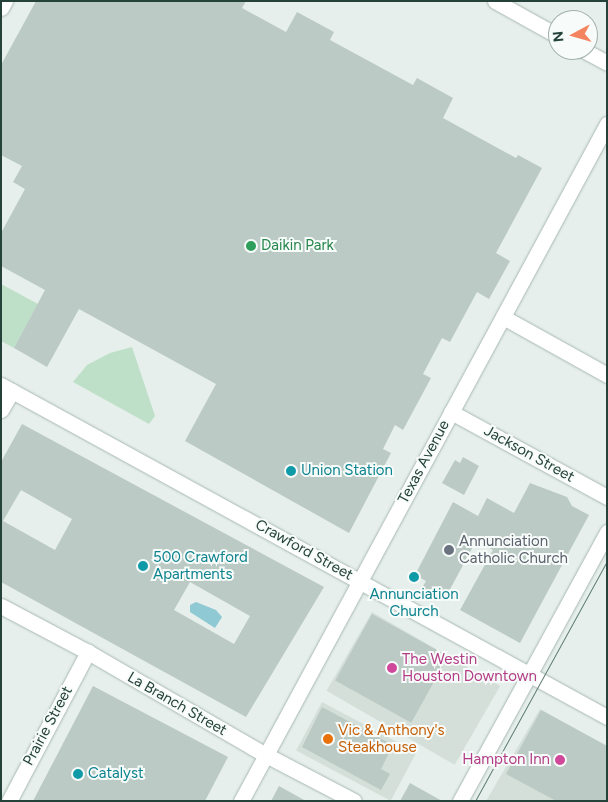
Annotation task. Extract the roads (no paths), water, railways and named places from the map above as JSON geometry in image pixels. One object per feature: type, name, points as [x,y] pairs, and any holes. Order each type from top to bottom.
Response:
[{"type":"street","points":[[1,8],[5,1]]},
{"type":"street","points":[[495,1],[548,30]]},
{"type":"street","name":"Texas Avenue","points":[[241,801],[607,124]]},
{"type":"street","points":[[503,316],[607,375]]},
{"type":"street","points":[[1,410],[6,388]]},
{"type":"street","name":"Crawford Street","points":[[6,388],[530,673],[607,717]]},
{"type":"street","name":"Jackson Street","points":[[451,412],[607,497]]},
{"type":"street","points":[[460,801],[607,532]]},
{"type":"street","name":"La Branch Street","points":[[1,606],[88,652],[266,755],[354,801]]},
{"type":"street","name":"Prairie Street","points":[[8,801],[88,652]]},
{"type":"water","points":[[196,602],[216,610],[222,617],[215,628],[190,612],[190,605]]},
{"type":"tram line","points":[[475,801],[607,561]]},
{"type":"place","name":"Daikin Park","points":[[251,246]]},
{"type":"place","name":"Union Station","points":[[291,471]]},
{"type":"place","name":"Annunciation Catholic Church","points":[[449,550]]},
{"type":"place","name":"500 Crawford Apartments","points":[[143,566]]},
{"type":"place","name":"Annunciation Church","points":[[414,577]]},
{"type":"place","name":"The Westin Houston Downtown","points":[[392,668]]},
{"type":"place","name":"Vic & Anthony's Steakhouse","points":[[328,739]]},
{"type":"place","name":"Hampton Inn","points":[[560,760]]},
{"type":"place","name":"Catalyst","points":[[78,774]]}]
